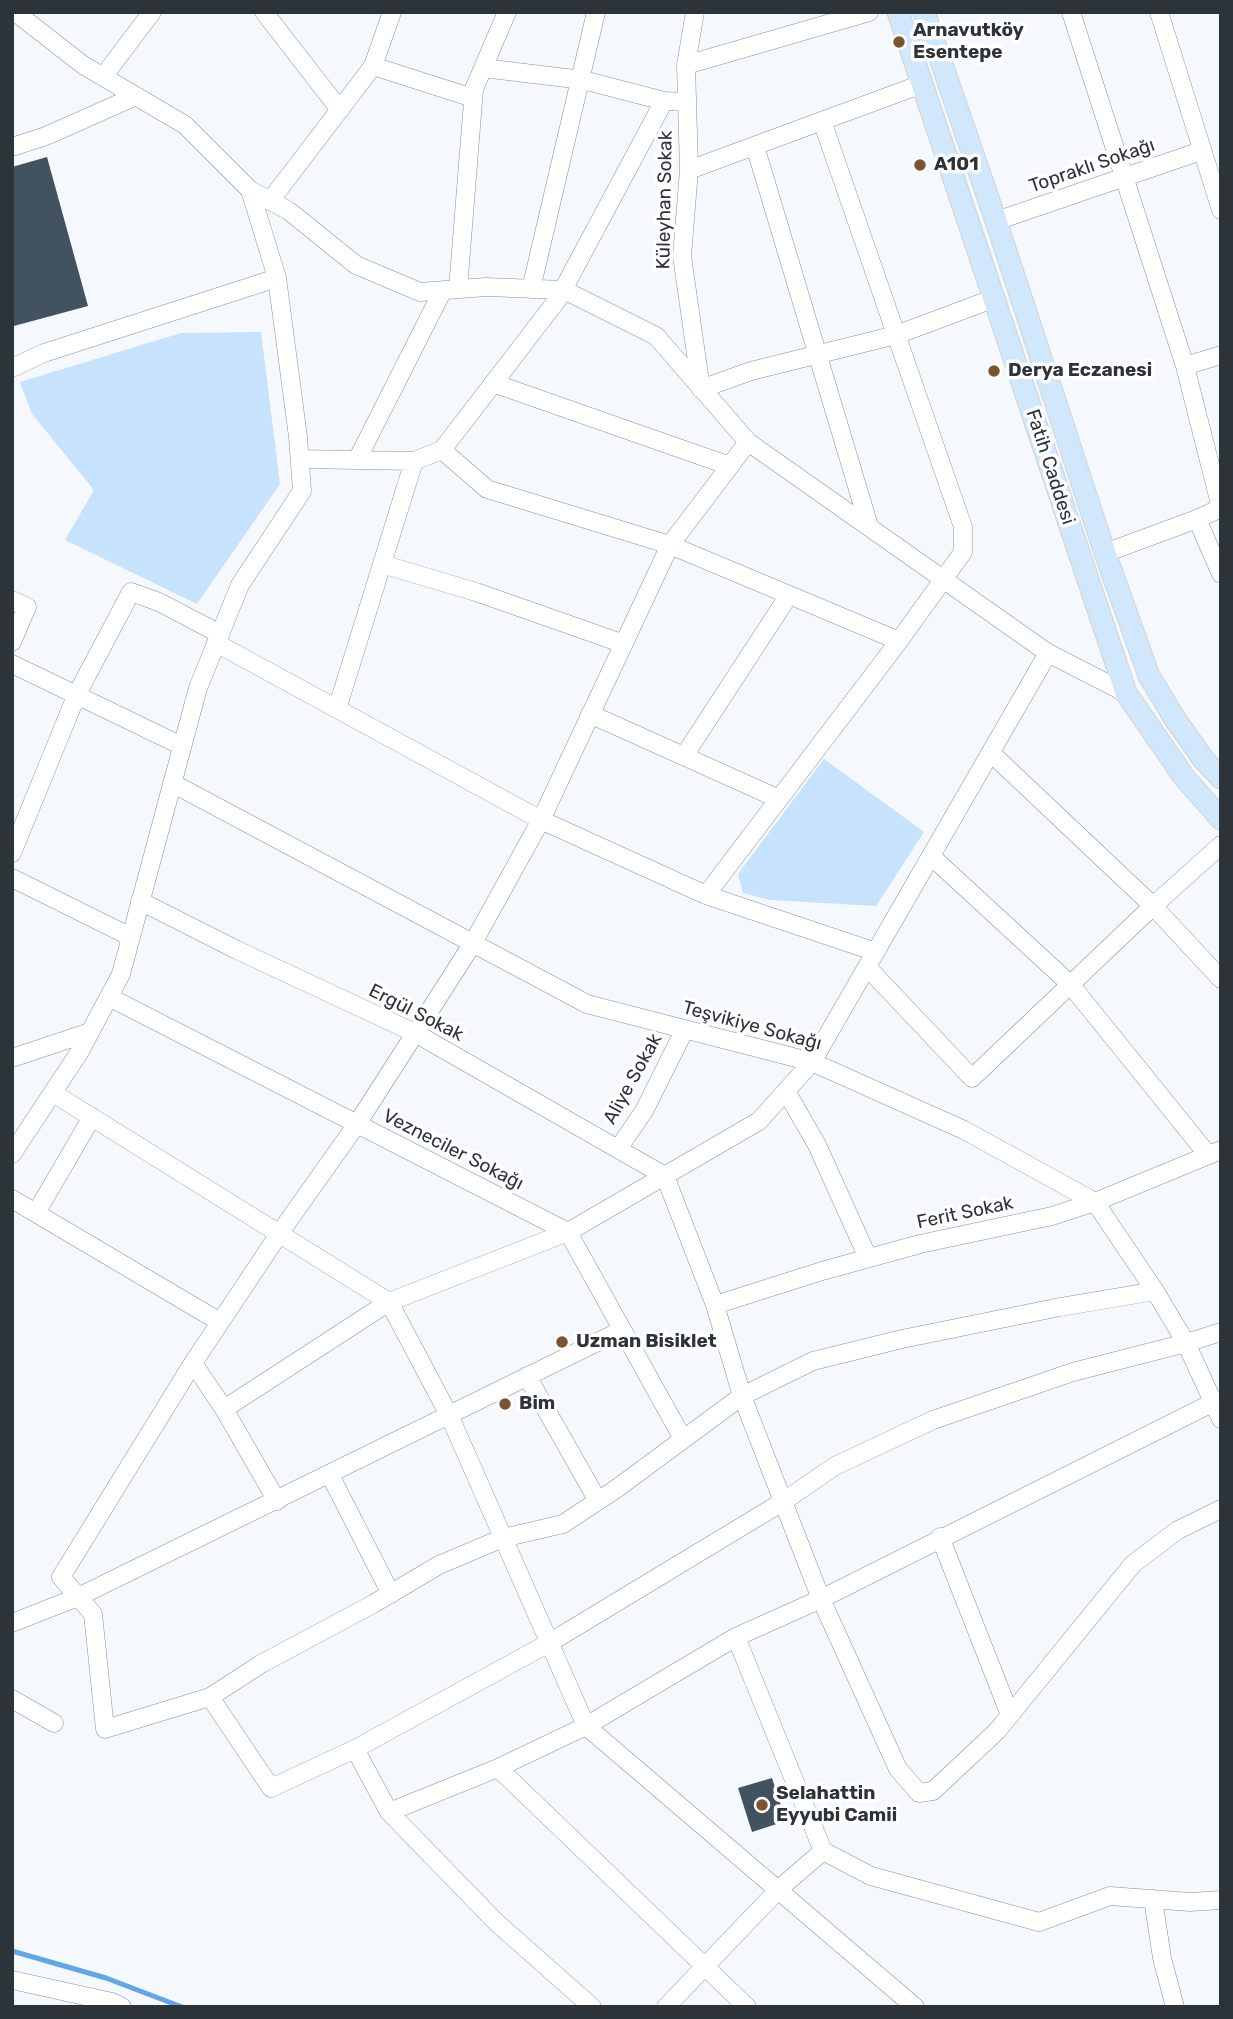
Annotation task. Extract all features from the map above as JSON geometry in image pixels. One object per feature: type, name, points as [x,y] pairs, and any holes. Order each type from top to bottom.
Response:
[{"type":"main road","name":"Fatih Caddesi","points":[[898,12],[1126,694],[1184,777],[1221,819]]},
{"type":"main road","points":[[925,12],[1105,553],[1149,676],[1182,729],[1221,778]]},
{"type":"street","points":[[15,12],[83,65],[185,125],[250,190],[289,211],[356,265],[420,292],[564,290],[656,337],[748,442],[1048,653],[1126,694]]},
{"type":"street","points":[[103,77],[152,12]]},
{"type":"street","points":[[264,12],[340,110]]},
{"type":"street","points":[[271,201],[373,66],[392,12]]},
{"type":"street","points":[[357,460],[451,290],[474,89],[507,12]]},
{"type":"street","points":[[531,289],[596,12]]},
{"type":"street","name":"Küleyhan Sokak","points":[[695,12],[686,65],[689,170],[682,257],[701,389]]},
{"type":"street","points":[[686,65],[869,12]]},
{"type":"street","points":[[1071,12],[1185,366],[1221,508],[1105,553]]},
{"type":"street","points":[[1158,12],[1221,210]]},
{"type":"street","points":[[373,66],[473,97]]},
{"type":"street","points":[[483,68],[580,80],[664,101],[687,102]]},
{"type":"street","points":[[689,170],[922,84]]},
{"type":"street","points":[[12,147],[46,136],[136,96]]},
{"type":"street","points":[[300,458],[414,461],[442,450],[564,290],[664,101]]},
{"type":"street","points":[[706,895],[899,641],[963,552],[963,527],[822,121]]},
{"type":"street","points":[[755,146],[869,526]]},
{"type":"street","name":"Topraklı Sokağı","points":[[996,221],[1201,150]]},
{"type":"street","points":[[12,1154],[90,1032],[121,974],[198,688],[240,584],[302,491],[277,278],[250,190]]},
{"type":"street","points":[[12,368],[44,353],[277,278]]},
{"type":"street","points":[[701,389],[751,371],[896,335],[995,299]]},
{"type":"street","points":[[1185,366],[1221,355]]},
{"type":"street","points":[[493,383],[730,466]]},
{"type":"street","points":[[748,442],[670,545],[541,820],[473,943],[357,1124],[193,1363],[61,1577],[93,1614],[105,1729],[210,1698],[261,1664],[439,1565],[503,1538],[563,1524],[742,1396],[813,1361],[902,1339],[1155,1291]]},
{"type":"street","points":[[442,450],[487,489],[670,545],[899,641]]},
{"type":"street","points":[[337,709],[414,461]]},
{"type":"street","points":[[1197,519],[1221,574]]},
{"type":"street","points":[[382,564],[624,644]]},
{"type":"street","points":[[12,853],[77,694],[131,592],[159,602],[337,709],[541,820],[706,895],[871,960],[972,1078],[1221,845]]},
{"type":"street","points":[[684,756],[789,595]]},
{"type":"street","points":[[12,600],[27,607],[12,642]]},
{"type":"street","points":[[224,1409],[389,1302],[568,1232],[759,1121],[813,1062],[1048,653]]},
{"type":"street","points":[[12,664],[182,746]]},
{"type":"street","points":[[590,714],[779,799]]},
{"type":"street","points":[[991,753],[1153,906],[1221,979]]},
{"type":"street","name":"Teşvikiye Sokağı","points":[[172,783],[587,1004],[813,1062],[964,1130],[1095,1202],[1155,1291],[1186,1343],[1221,1419]]},
{"type":"street","points":[[931,856],[1070,984],[1214,1153]]},
{"type":"street","points":[[12,878],[131,937]]},
{"type":"street","name":"Ergül Sokak","points":[[140,901],[237,950],[415,1033],[665,1176]]},
{"type":"street","name":"Vezneciler Sokağı","points":[[109,997],[568,1232]]},
{"type":"street","name":"Aliye Sokak","points":[[618,1149],[644,1111],[685,1029]]},
{"type":"street","points":[[12,1058],[90,1032]]},
{"type":"street","points":[[786,1091],[817,1145],[868,1258]]},
{"type":"street","points":[[52,1093],[389,1302],[450,1417],[586,1726],[915,2007]]},
{"type":"street","points":[[36,1213],[92,1117]]},
{"type":"street","name":"Ferit Sokak","points":[[715,1306],[920,1244],[1052,1216],[1095,1202],[1214,1153]]},
{"type":"street","points":[[665,1176],[715,1306],[742,1396],[821,1599],[898,1769],[919,1793],[933,1791],[997,1731],[1133,1564],[1178,1530],[1221,1509]]},
{"type":"street","points":[[12,1199],[220,1322]]},
{"type":"street","points":[[568,1232],[683,1439]]},
{"type":"street","points":[[12,1623],[78,1597],[450,1417],[622,1330]]},
{"type":"street","points":[[210,1698],[271,1788],[355,1749],[549,1643],[784,1501],[835,1466],[933,1420],[1073,1372],[1221,1332]]},
{"type":"street","points":[[193,1363],[224,1409],[277,1500]]},
{"type":"street","points":[[527,1376],[598,1501]]},
{"type":"street","points":[[389,1812],[498,1768],[586,1726],[736,1637],[821,1599],[1212,1402]]},
{"type":"street","points":[[330,1475],[391,1594]]},
{"type":"street","points":[[940,1538],[1010,1714]]},
{"type":"street","points":[[736,1637],[823,1851],[871,1876],[1040,1922],[1110,1896],[1190,1902],[1221,1900]]},
{"type":"street","points":[[12,1699],[54,1723]]},
{"type":"street","points":[[355,1749],[389,1812],[496,1922],[592,2007]]},
{"type":"street","points":[[498,1768],[747,2007]]},
{"type":"street","points":[[666,2007],[779,1889],[823,1851]]},
{"type":"street","points":[[1153,1899],[1162,1958],[1175,2007]]},
{"type":"street","points":[[12,1980],[115,2005]]},
{"type":"shaded area","points":[[261,332],[280,484],[197,604],[65,540],[94,490],[32,414],[20,382],[181,333]]},
{"type":"shaded area","points":[[824,759],[924,832],[876,906],[770,900],[743,893],[738,874]]},
{"type":"building","points":[[47,157],[88,306],[14,326],[12,167]]},
{"type":"building","name":"Selahattin Eyyubi Camii","points":[[772,1778],[786,1821],[752,1832],[738,1788]]},
{"type":"waterway","points":[[12,1951],[106,1978],[182,2007]]},
{"type":"place","name":"Arnavutköy Esentepe","points":[[899,42]]},
{"type":"place","name":"A101","points":[[920,165]]},
{"type":"place","name":"Derya Eczanesi","points":[[994,371]]},
{"type":"place","name":"Uzman Bisiklet","points":[[562,1342]]},
{"type":"place","name":"Bim","points":[[505,1404]]},
{"type":"place","name":"Selahattin Eyyubi Camii","points":[[762,1805]]}]
